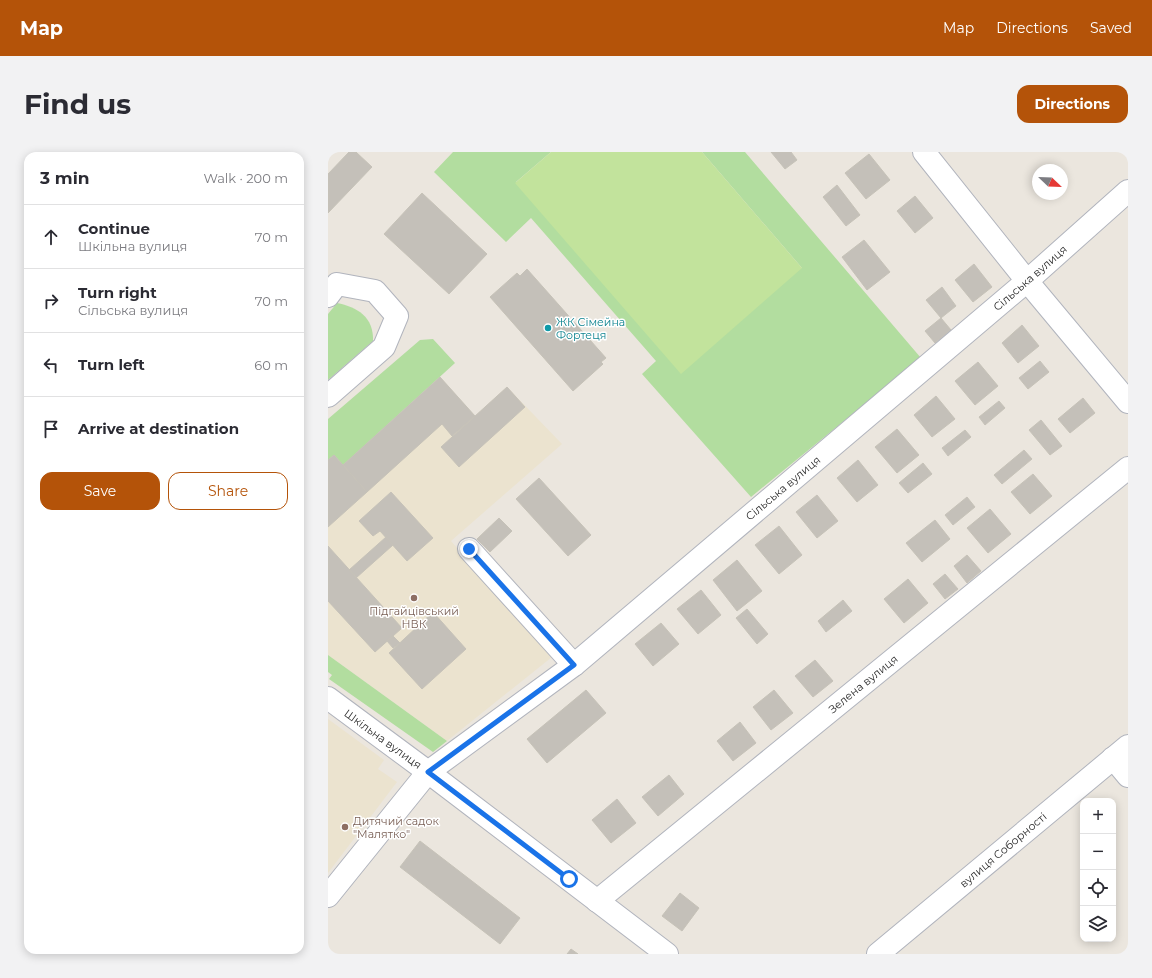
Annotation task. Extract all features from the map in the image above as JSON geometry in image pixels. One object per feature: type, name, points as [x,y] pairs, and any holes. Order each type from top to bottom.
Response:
[{"type":"street","points":[[924,152],[1027,281],[1128,402]]},
{"type":"street","name":"Сільська вулиця","points":[[328,896],[428,772],[574,665],[1027,281],[1128,191]]},
{"type":"street","points":[[328,296],[337,284],[375,291],[397,316],[384,346],[328,396]]},
{"type":"street","name":"Зелена вулиця","points":[[597,901],[1128,468]]},
{"type":"street","points":[[469,549],[574,665]]},
{"type":"street","name":"Шкільна вулиця","points":[[328,698],[428,772],[667,954]]},
{"type":"street","points":[[1121,752],[1128,776]]},
{"type":"street","name":"вулиця Соборності","points":[[878,954],[1121,752]]},
{"type":"shaded area","name":"Підгайцівський НВК","points":[[440,377],[475,416],[507,387],[562,444],[451,541],[552,657],[447,741],[328,655],[328,460],[334,455],[343,465]]},
{"type":"shaded area","name":"Дитячий садок \"Малятко\"","points":[[328,719],[384,760],[378,769],[397,782],[328,873]]},
{"type":"green space","points":[[453,152],[551,152],[516,182],[802,268],[702,152],[745,152],[921,358],[751,497],[642,374],[656,361],[531,218],[506,242],[434,172]]},
{"type":"green space","points":[[551,152],[702,152],[802,268],[681,374],[515,183]]},
{"type":"green space","points":[[337,303],[351,307],[363,314],[371,326],[373,341],[328,380],[328,314]]},
{"type":"green space","points":[[433,339],[455,363],[343,465],[334,455],[328,460],[328,419],[420,340]]},
{"type":"green space","points":[[328,655],[447,741],[433,752],[329,679],[332,675],[328,672]]},
{"type":"building","points":[[349,152],[356,152],[372,167],[328,213],[328,174]]},
{"type":"building","points":[[771,152],[791,152],[797,160],[785,169]]},
{"type":"building","points":[[869,154],[890,180],[866,199],[845,173]]},
{"type":"building","points":[[837,185],[860,215],[846,226],[823,197]]},
{"type":"building","points":[[422,193],[487,254],[449,294],[384,234]]},
{"type":"building","points":[[915,196],[933,218],[915,233],[897,211]]},
{"type":"building","points":[[864,240],[890,272],[867,290],[842,257]]},
{"type":"building","points":[[974,264],[992,287],[973,302],[955,280]]},
{"type":"building","name":"ЖК Сімейна Фортеця","points":[[527,269],[606,358],[601,362],[603,364],[573,391],[490,297],[517,273],[520,276]]},
{"type":"building","points":[[942,287],[956,306],[941,318],[926,300]]},
{"type":"building","points":[[941,318],[951,330],[935,343],[925,331]]},
{"type":"building","points":[[1022,325],[1039,346],[1018,363],[1002,343]]},
{"type":"building","points":[[1040,361],[1049,372],[1028,389],[1019,378]]},
{"type":"building","points":[[978,362],[998,386],[975,405],[955,381]]},
{"type":"building","points":[[440,377],[475,416],[452,436],[442,424],[367,492],[343,465]]},
{"type":"building","points":[[507,387],[525,407],[459,467],[441,447]]},
{"type":"building","points":[[936,396],[955,419],[932,437],[914,415]]},
{"type":"building","points":[[1083,398],[1095,413],[1070,433],[1058,419]]},
{"type":"building","points":[[999,401],[1005,408],[985,425],[979,417]]},
{"type":"building","points":[[1041,420],[1062,446],[1050,455],[1029,430]]},
{"type":"building","points":[[897,429],[919,455],[897,473],[875,447]]},
{"type":"building","points":[[965,430],[971,437],[948,456],[942,448]]},
{"type":"building","points":[[1024,450],[1032,459],[1002,484],[994,475]]},
{"type":"building","points":[[334,455],[367,492],[328,527],[328,460]]},
{"type":"building","points":[[858,460],[878,485],[857,502],[837,478]]},
{"type":"building","points":[[923,463],[932,474],[908,493],[899,483]]},
{"type":"building","points":[[1033,474],[1052,496],[1030,514],[1011,492]]},
{"type":"building","points":[[539,478],[591,535],[568,556],[516,499]]},
{"type":"building","points":[[391,492],[433,538],[407,561],[380,531],[373,536],[359,521]]},
{"type":"building","points":[[817,495],[838,521],[817,538],[796,512]]},
{"type":"building","points":[[967,497],[975,507],[953,525],[945,515]]},
{"type":"building","points":[[990,509],[1011,534],[988,553],[967,528]]},
{"type":"building","points":[[499,518],[512,531],[490,552],[477,539]]},
{"type":"building","points":[[935,520],[950,539],[922,562],[906,543]]},
{"type":"building","points":[[779,526],[802,555],[779,574],[755,545]]},
{"type":"building","points":[[386,537],[393,545],[356,578],[349,570]]},
{"type":"building","points":[[328,546],[402,628],[375,652],[328,601]]},
{"type":"building","points":[[967,555],[981,571],[967,583],[954,566]]},
{"type":"building","points":[[737,560],[762,591],[737,611],[713,580]]},
{"type":"building","points":[[945,574],[958,589],[945,599],[933,584]]},
{"type":"building","points":[[908,579],[928,603],[904,623],[884,599]]},
{"type":"building","points":[[701,590],[721,615],[698,634],[677,609]]},
{"type":"building","points":[[843,600],[852,611],[826,632],[818,621]]},
{"type":"building","points":[[747,609],[768,634],[757,644],[736,618]]},
{"type":"building","points":[[433,612],[466,649],[422,689],[389,653]]},
{"type":"building","points":[[661,623],[679,644],[653,666],[635,644]]},
{"type":"building","points":[[393,636],[400,643],[393,648],[387,641]]},
{"type":"building","points":[[815,660],[833,681],[813,697],[795,676]]},
{"type":"building","points":[[586,690],[606,713],[547,763],[527,739]]},
{"type":"building","points":[[774,690],[793,713],[771,730],[753,707]]},
{"type":"building","points":[[740,722],[756,743],[733,761],[717,741]]},
{"type":"building","points":[[669,775],[684,794],[658,816],[642,797]]},
{"type":"building","points":[[617,799],[636,823],[611,843],[592,820]]},
{"type":"building","points":[[420,841],[520,918],[500,944],[400,867]]},
{"type":"building","points":[[680,893],[699,908],[682,931],[662,916]]},
{"type":"building","points":[[571,949],[578,954],[567,954]]},
{"type":"place","name":"ЖК Сімейна Фортеця","points":[[548,328]]},
{"type":"place","name":"Підгайцівський НВК","points":[[414,598]]},
{"type":"place","name":"Дитячий садок \"Малятко\"","points":[[345,827]]},
{"type":"route","points":[[469,549],[574,665],[428,772],[569,879]]}]
